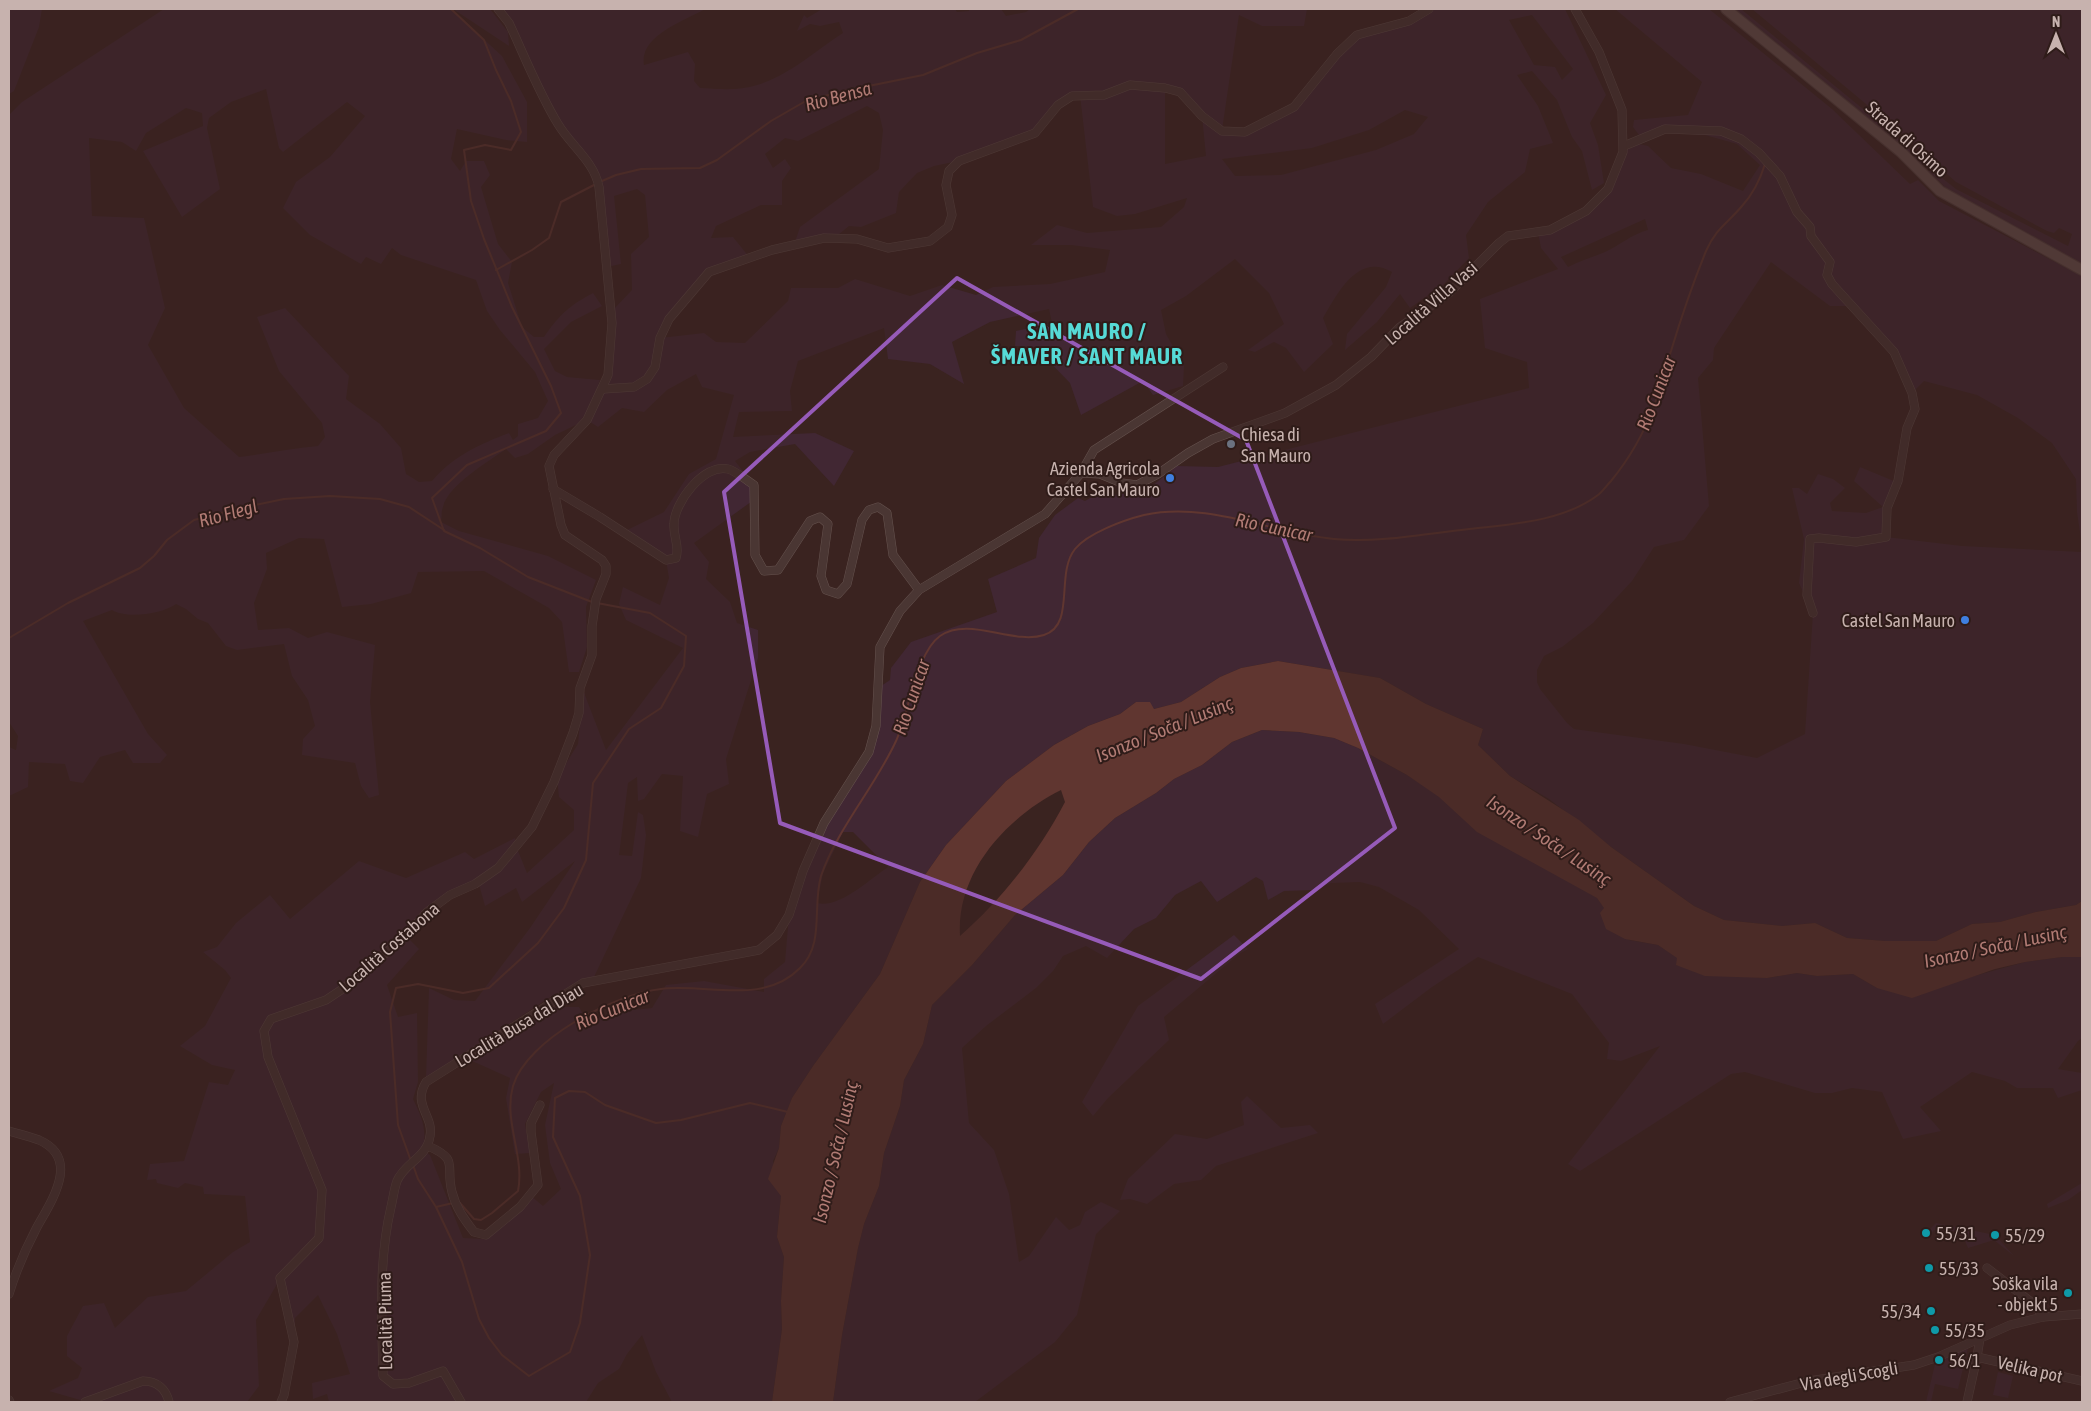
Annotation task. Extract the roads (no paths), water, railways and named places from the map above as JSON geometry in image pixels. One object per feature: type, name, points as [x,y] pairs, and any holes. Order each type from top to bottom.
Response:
[{"type":"main road","name":"Strada di Osimo","points":[[1726,9],[1901,152],[1940,191],[2082,270]]},
{"type":"street","points":[[498,9],[509,23],[558,124],[583,154],[597,176],[612,323],[608,375],[587,420],[554,455],[548,466],[553,489],[666,560],[676,558],[679,549],[673,526],[676,511],[684,496],[705,474],[716,468],[729,469],[754,485],[755,556],[764,571],[778,570],[810,521],[820,517],[828,524],[821,576],[826,590],[838,594],[847,584],[862,520],[869,510],[878,507],[887,513],[893,555],[919,590]]},
{"type":"street","points":[[603,389],[634,387],[647,379],[654,367],[660,338],[669,319],[709,272],[772,250],[824,238],[857,239],[888,248],[930,241],[948,227],[952,215],[946,185],[949,171],[958,161],[1035,133],[1058,105],[1072,96],[1104,94],[1130,85],[1164,88],[1180,92],[1202,116],[1222,131],[1245,132],[1294,107],[1337,54],[1357,35],[1409,21],[1429,9]]},
{"type":"street","name":"Località Villa Vasi","points":[[1081,473],[1100,474],[1122,483],[1137,485],[1213,439],[1285,413],[1336,385],[1370,357],[1400,327],[1448,294],[1499,242],[1508,236],[1550,230],[1586,211],[1608,189],[1614,178],[1624,146],[1622,110],[1599,52],[1575,9]]},
{"type":"street","points":[[1624,146],[1665,129],[1721,131],[1741,138],[1759,153],[1780,176],[1796,212],[1810,227],[1811,236],[1830,262],[1827,275],[1832,284],[1894,352],[1912,393],[1915,409],[1907,428],[1898,481],[1888,508],[1886,537],[1856,542],[1819,538],[1810,539],[1806,595],[1813,613]]},
{"type":"street","name":"Località Busa dal Diau","points":[[428,1146],[431,1134],[421,1098],[421,1090],[426,1082],[583,983],[759,950],[777,935],[789,915],[802,871],[824,823],[869,752],[876,726],[880,647],[900,611],[919,590],[1045,514],[1081,473],[1094,450],[1223,367]]},
{"type":"street","name":"Località Costabona","points":[[281,1402],[294,1342],[280,1278],[319,1238],[322,1190],[268,1056],[264,1031],[271,1020],[326,1000],[344,988],[406,936],[428,912],[450,895],[475,884],[498,868],[532,827],[554,782],[577,720],[580,688],[592,655],[592,626],[596,599],[606,574],[606,566],[602,560],[565,535],[553,489]]},
{"type":"street","points":[[428,1146],[444,1153],[451,1165],[452,1190],[459,1212],[474,1232],[486,1234],[520,1207],[538,1185],[531,1123],[540,1105]]},
{"type":"street","points":[[9,1131],[38,1139],[45,1143],[57,1156],[61,1175],[57,1191],[21,1259],[9,1294]]},
{"type":"street","name":"Località Piuma","points":[[428,1146],[427,1150],[418,1159],[407,1166],[397,1180],[387,1227],[382,1292],[383,1376],[394,1384],[409,1383],[443,1371],[461,1402]]},
{"type":"street","points":[[1987,1268],[2035,1305],[2043,1317]]},
{"type":"street","name":"Velika pot","points":[[1938,1357],[2010,1325],[2043,1317],[2082,1314]]},
{"type":"street","name":"Velika pot","points":[[1967,1402],[1980,1338]]},
{"type":"street","name":"Via degli Scogli","points":[[1730,1402],[1809,1381],[1914,1365],[1938,1357]]},
{"type":"street","name":"Velika pot","points":[[1977,1357],[2082,1381]]},
{"type":"street","points":[[85,1402],[143,1381],[153,1382],[160,1386],[166,1392],[169,1402]]},
{"type":"water","name":"Isonzo / Soča / Lusinç","points":[[1278,661],[1380,678],[1426,704],[1483,729],[1478,745],[1510,776],[1579,820],[1611,847],[1694,906],[1724,920],[1782,926],[1815,923],[1847,938],[1885,941],[1936,941],[1972,924],[2000,922],[2036,912],[2076,905],[2082,901],[2082,957],[2062,957],[2025,962],[1995,969],[1912,998],[1877,988],[1853,974],[1817,976],[1797,973],[1767,978],[1705,976],[1676,965],[1677,958],[1658,945],[1625,939],[1606,929],[1600,913],[1604,908],[1597,898],[1477,832],[1439,797],[1407,775],[1358,748],[1334,738],[1299,732],[1262,730],[1232,742],[1202,765],[1174,779],[1156,793],[1115,818],[1089,842],[1063,875],[1015,915],[972,965],[932,1005],[923,1044],[904,1080],[900,1106],[884,1153],[879,1186],[864,1224],[858,1248],[842,1335],[833,1402],[772,1402],[782,1329],[781,1301],[784,1257],[777,1237],[781,1196],[768,1179],[779,1148],[781,1126],[792,1098],[880,974],[920,882],[946,845],[1006,781],[1054,745],[1088,726],[1120,714],[1136,702],[1150,702],[1154,709],[1181,702],[1220,677],[1241,668]],"holes":[[[1061,790],[1065,802],[1044,839],[1019,874],[976,922],[960,936],[961,912],[966,890],[976,869],[989,849],[1004,831],[1041,801]]]},
{"type":"waterway","points":[[451,9],[484,40],[511,101],[521,132],[511,150],[485,145],[464,150],[471,201],[484,239],[512,307],[551,386],[561,413],[546,431],[467,465],[432,498],[444,531],[480,548],[528,577],[592,602]]},
{"type":"waterway","name":"Rio Bensa","points":[[602,181],[616,175],[641,169],[700,168],[717,160],[771,121],[804,102],[839,92],[923,75],[977,53],[1021,40],[1078,9]]},
{"type":"waterway","name":"Rio Cunicar","points":[[460,1203],[474,1219],[481,1220],[518,1191],[519,1165],[511,1112],[513,1086],[521,1069],[554,1036],[598,1009],[642,993],[679,988],[752,990],[785,980],[800,968],[813,948],[821,876],[846,825],[878,775],[896,741],[919,669],[932,644],[940,636],[964,629],[1019,637],[1044,635],[1054,629],[1060,621],[1063,610],[1069,559],[1075,549],[1088,538],[1107,528],[1144,515],[1192,512],[1216,515],[1310,536],[1351,540],[1384,539],[1536,520],[1569,511],[1598,495],[1624,464],[1641,436],[1650,416],[1696,275],[1710,243],[1718,231],[1750,197],[1765,164]]},
{"type":"waterway","name":"Rio Bensa","points":[[496,270],[549,238],[561,202],[594,185]]},
{"type":"waterway","name":"Rio Flegl","points":[[9,638],[68,603],[140,568],[154,556],[167,540],[194,520],[236,509],[284,499],[330,496],[380,499],[409,507],[444,530]]},
{"type":"waterway","points":[[411,1161],[398,1125],[390,1012],[396,988],[418,984],[463,993],[489,988],[538,943],[564,908],[586,860],[593,783],[629,729],[661,708],[684,666],[686,636],[650,613],[597,603]]},
{"type":"waterway","points":[[413,1165],[418,1179],[436,1207],[462,1262],[479,1319],[489,1338],[502,1355],[529,1376],[570,1352],[580,1323],[590,1255],[580,1196],[553,1137],[555,1098],[569,1091],[585,1092],[605,1105],[656,1123],[681,1120],[750,1103],[788,1112]]},
{"type":"waterway","name":"Rio Cunicar","points":[[436,1207],[453,1203]]},
{"type":"place","name":"Chiesa di San Mauro","points":[[1231,444]]},
{"type":"place","name":"Azienda Agricola Castel San Mauro","points":[[1170,478]]},
{"type":"place","name":"Castel San Mauro","points":[[1965,620]]},
{"type":"place","name":"55/31","points":[[1926,1233]]},
{"type":"place","name":"55/29","points":[[1995,1235]]},
{"type":"place","name":"55/33","points":[[1929,1268]]},
{"type":"place","name":"Soška vila - objekt 5","points":[[2068,1293]]},
{"type":"place","name":"55/34","points":[[1931,1311]]},
{"type":"place","name":"55/35","points":[[1935,1330]]},
{"type":"place","name":"56/1","points":[[1939,1360]]},
{"type":"district","name":"SAN MAURO / ŠMAVER / SANT MAUR","points":[[1087,344]]}]
